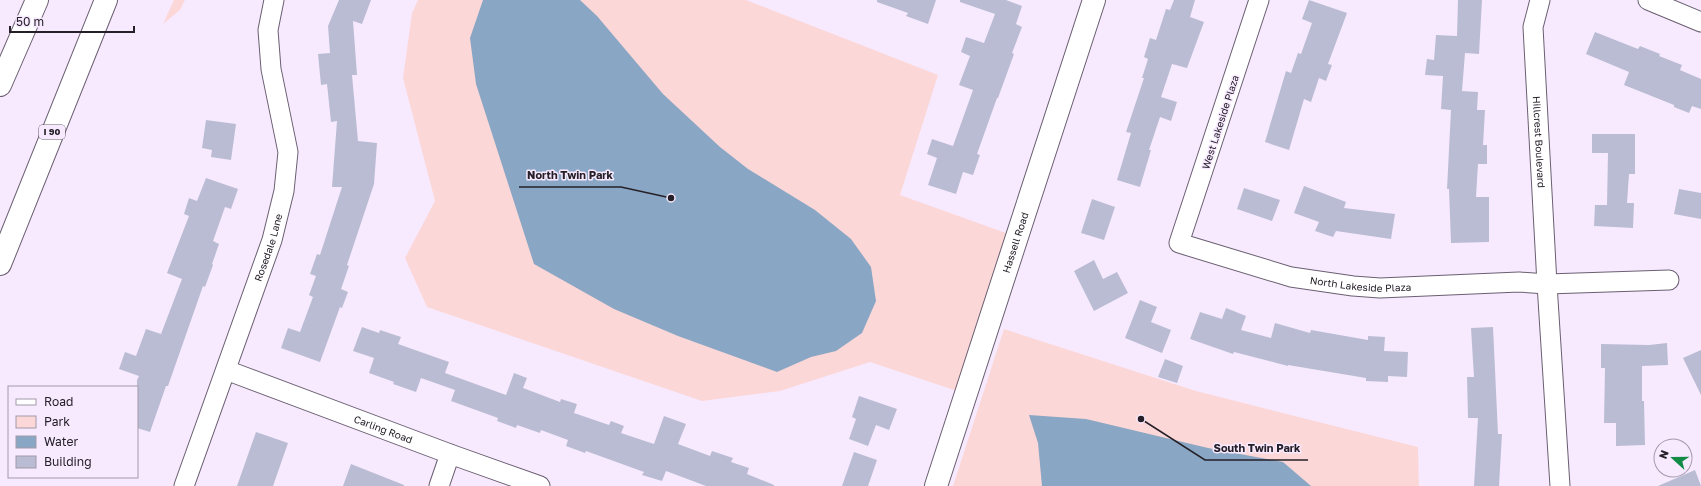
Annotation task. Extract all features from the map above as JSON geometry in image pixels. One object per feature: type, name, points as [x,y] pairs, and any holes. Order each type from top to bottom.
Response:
[{"type":"main road","points":[[0,85],[37,0]]},
{"type":"main road","name":"I 90","points":[[0,264],[106,0]]},
{"type":"main road","name":"Hassell Road","points":[[936,486],[1094,0]]},
{"type":"street","name":"Rosedale Lane","points":[[184,486],[272,240],[284,191],[288,152],[271,69],[268,30],[274,0]]},
{"type":"street","name":"West Lakeside Plaza","points":[[1179,243],[1259,0]]},
{"type":"street","name":"Hillcrest Boulevard","points":[[1540,0],[1533,27],[1560,486]]},
{"type":"street","points":[[1648,0],[1701,22]]},
{"type":"street","name":"North Lakeside Plaza","points":[[1179,243],[1285,275],[1307,280],[1353,286],[1380,288],[1519,282],[1547,284]]},
{"type":"street","points":[[1547,284],[1669,280]]},
{"type":"street","name":"Carling Road","points":[[226,370],[540,486]]},
{"type":"street","points":[[439,486],[450,454]]},
{"type":"green space","points":[[174,0],[185,0],[180,10],[163,24]]},
{"type":"green space","points":[[418,0],[746,0],[938,75],[900,195],[1017,237],[966,394],[870,362],[780,391],[702,401],[427,307],[405,258],[435,201],[403,78],[412,13]]},
{"type":"green space","points":[[1004,329],[1196,391],[1418,447],[1419,486],[953,486]]},
{"type":"water","points":[[483,0],[580,0],[597,16],[663,94],[720,147],[748,169],[815,210],[851,239],[871,267],[876,301],[862,333],[836,351],[811,357],[777,372],[678,336],[614,309],[534,264],[476,84],[470,38]]},
{"type":"water","points":[[1029,415],[1086,419],[1208,448],[1283,462],[1311,486],[1042,486],[1038,443]]},
{"type":"building","points":[[339,0],[371,0],[362,24],[353,21],[357,75],[352,75],[358,141],[377,143],[374,184],[347,265],[349,266],[341,289],[348,292],[342,308],[340,307],[320,362],[281,348],[288,328],[300,332],[313,297],[309,295],[316,276],[310,274],[317,254],[320,255],[342,187],[332,187],[337,121],[331,122],[327,84],[321,85],[318,54],[330,53],[328,26]]},
{"type":"building","points":[[877,0],[936,0],[928,24],[906,16],[908,13],[877,2]]},
{"type":"building","points":[[960,0],[1006,0],[1022,6],[1016,24],[1022,27],[1012,53],[1014,54],[977,154],[980,155],[973,175],[963,172],[956,194],[928,185],[937,158],[927,154],[932,139],[953,146],[973,90],[959,85],[970,56],[961,52],[966,37],[984,43],[995,14],[960,2]]},
{"type":"building","points":[[1174,0],[1195,0],[1190,17],[1204,22],[1187,68],[1172,64],[1161,97],[1177,102],[1171,121],[1160,117],[1149,150],[1151,150],[1140,187],[1117,180],[1131,133],[1126,132],[1144,78],[1142,78],[1148,59],[1144,57],[1150,38],[1156,40],[1166,9],[1170,10]]},
{"type":"building","points":[[1309,0],[1347,13],[1328,64],[1332,65],[1326,81],[1319,78],[1311,102],[1304,99],[1289,150],[1265,142],[1286,71],[1291,73],[1298,53],[1301,54],[1312,23],[1302,19]]},
{"type":"building","points":[[1458,0],[1482,0],[1479,54],[1465,53],[1462,91],[1478,92],[1477,110],[1485,110],[1483,145],[1487,145],[1487,164],[1478,164],[1476,197],[1489,197],[1489,242],[1451,243],[1449,189],[1447,189],[1451,110],[1441,109],[1443,76],[1425,75],[1427,59],[1434,60],[1436,35],[1457,36]]},
{"type":"building","points":[[1595,32],[1638,49],[1640,46],[1660,54],[1659,56],[1682,65],[1680,70],[1701,79],[1701,109],[1692,106],[1689,113],[1674,107],[1674,105],[1624,85],[1629,72],[1586,54]]},
{"type":"building","points":[[206,120],[236,124],[231,160],[211,157],[212,150],[202,148]]},
{"type":"building","points":[[1592,134],[1635,134],[1635,174],[1629,174],[1627,203],[1634,203],[1633,228],[1594,226],[1595,205],[1607,205],[1608,153],[1592,153]]},
{"type":"building","points":[[206,178],[238,189],[231,209],[225,207],[213,241],[219,244],[212,264],[213,265],[205,287],[203,286],[168,386],[166,386],[150,432],[138,428],[137,380],[139,376],[119,369],[125,352],[136,356],[146,329],[161,334],[182,279],[167,273],[189,216],[184,214],[189,198],[197,201]]},
{"type":"building","points":[[1304,186],[1346,202],[1344,208],[1395,214],[1391,239],[1336,231],[1333,237],[1315,231],[1319,222],[1294,213]]},
{"type":"building","points":[[1244,188],[1280,200],[1272,221],[1237,209]]},
{"type":"building","points":[[1679,189],[1701,193],[1701,219],[1674,214]]},
{"type":"building","points":[[1092,199],[1115,207],[1104,240],[1081,233]]},
{"type":"building","points":[[1094,260],[1103,279],[1117,272],[1128,293],[1094,311],[1074,271]]},
{"type":"building","points":[[1140,300],[1157,307],[1151,322],[1171,330],[1162,353],[1125,338]]},
{"type":"building","points":[[1226,308],[1246,316],[1241,330],[1271,338],[1275,323],[1310,333],[1311,330],[1368,340],[1368,336],[1385,337],[1384,351],[1408,352],[1407,377],[1388,376],[1388,382],[1366,381],[1366,378],[1288,366],[1234,352],[1233,354],[1190,339],[1200,312],[1222,319]]},
{"type":"building","points":[[362,327],[379,333],[380,330],[401,337],[398,344],[449,362],[445,373],[506,395],[514,373],[527,378],[523,388],[560,402],[561,399],[577,404],[574,413],[609,425],[611,421],[624,426],[621,433],[654,444],[664,416],[686,424],[678,444],[710,456],[712,451],[733,458],[731,462],[749,468],[747,474],[774,486],[706,486],[666,471],[662,481],[642,475],[644,472],[586,451],[585,453],[566,446],[568,440],[541,430],[540,433],[517,425],[516,428],[497,421],[498,418],[451,401],[455,390],[421,378],[416,392],[393,384],[394,382],[369,373],[374,358],[353,351]]},
{"type":"building","points":[[1493,327],[1498,434],[1502,434],[1499,486],[1474,486],[1478,418],[1468,418],[1467,377],[1474,377],[1471,328]]},
{"type":"building","points":[[1667,343],[1668,365],[1642,366],[1642,401],[1644,401],[1645,445],[1616,446],[1616,423],[1604,423],[1605,368],[1601,368],[1601,344],[1649,345]]},
{"type":"building","points":[[1701,350],[1701,395],[1683,358]]},
{"type":"building","points":[[1165,359],[1183,366],[1177,383],[1158,377]]},
{"type":"building","points":[[859,396],[897,409],[889,430],[876,425],[868,446],[849,439],[856,419],[852,417]]},
{"type":"building","points":[[256,432],[288,443],[273,486],[237,486]]},
{"type":"building","points":[[854,452],[877,460],[868,486],[842,486]]},
{"type":"building","points":[[351,464],[404,485],[404,486],[343,486]]},
{"type":"building","points":[[1695,470],[1701,486],[1658,486],[1676,478],[1693,478],[1693,471]]},
{"type":"place","name":"North Twin Park","points":[[671,198]]},
{"type":"place","name":"South Twin Park","points":[[1141,419]]}]
